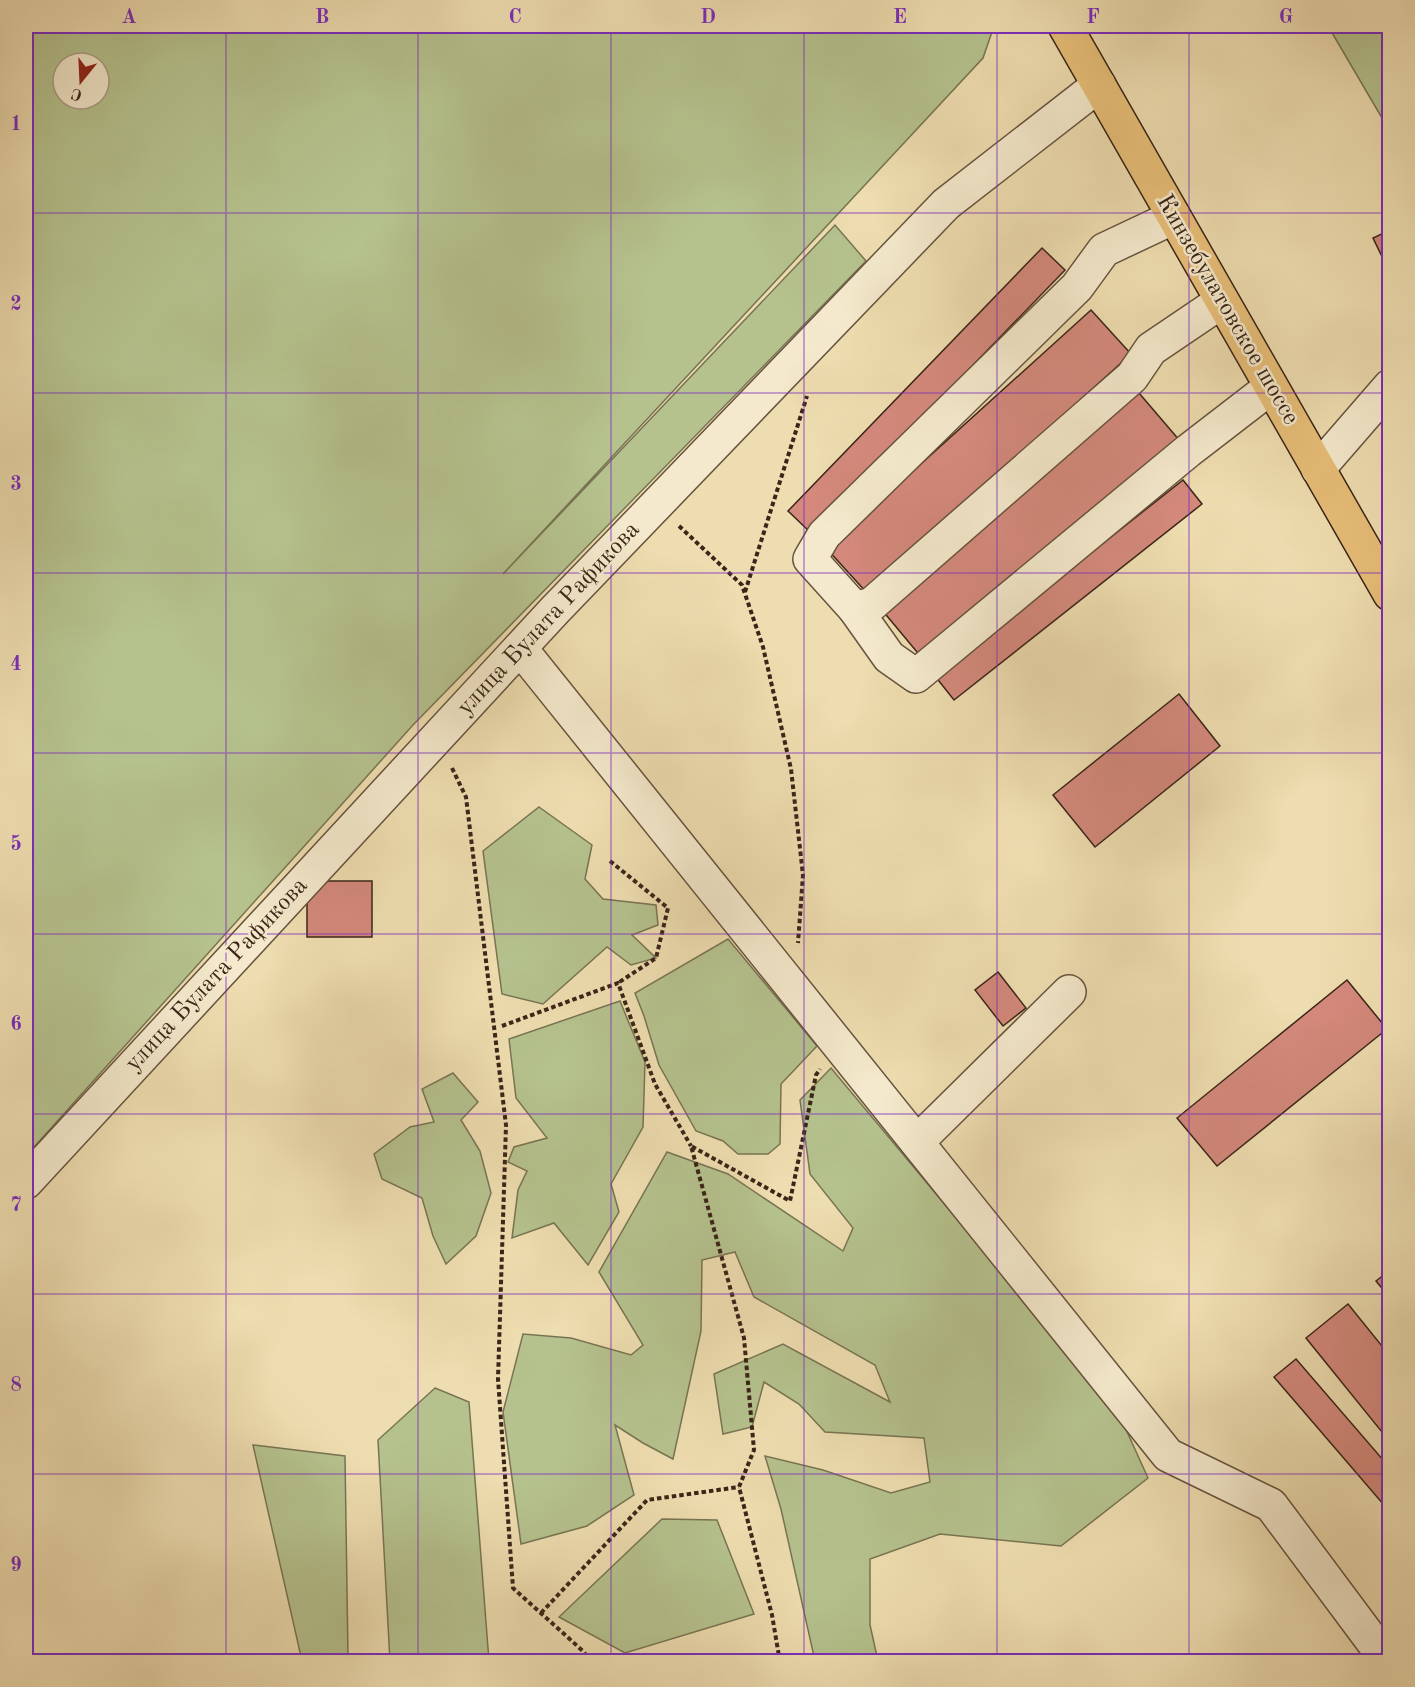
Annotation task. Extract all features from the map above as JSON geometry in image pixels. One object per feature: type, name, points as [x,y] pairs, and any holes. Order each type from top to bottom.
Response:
[{"type":"main road","name":"Кинзебулатовское шоссе","points":[[1065,26],[1389,594]]},
{"type":"street","name":"улица Булата Рафикова","points":[[26,1182],[520,648],[946,204],[1098,85]]},
{"type":"street","points":[[1174,217],[1104,250],[1077,287],[824,535],[810,559],[855,609],[889,657],[916,676],[1188,451],[1271,387]]},
{"type":"street","points":[[855,609],[872,604],[1123,385],[1132,377],[1151,349],[1222,301]]},
{"type":"street","points":[[1318,469],[1389,386]]},
{"type":"street","points":[[520,648],[1168,1455],[1271,1505],[1388,1662]]},
{"type":"street","points":[[917,1142],[1069,992]]},
{"type":"path","points":[[745,593],[808,393]]},
{"type":"path","points":[[656,506],[742,585],[763,647],[791,769],[803,875],[795,990]]},
{"type":"path","points":[[437,738],[466,797],[506,1125],[498,1379],[513,1588],[584,1652],[590,1662]]},
{"type":"path","points":[[502,1026],[618,983],[656,958],[668,908],[610,861]]},
{"type":"path","points":[[618,983],[655,1084],[692,1146],[744,1338],[754,1450],[739,1487],[772,1615],[780,1662]]},
{"type":"path","points":[[692,1146],[790,1201],[816,1075],[838,1044]]},
{"type":"path","points":[[541,1613],[647,1500],[739,1487]]},
{"type":"green space","points":[[26,26],[994,26],[983,58],[503,574],[835,225],[866,261],[413,725],[26,1156]]},
{"type":"green space","points":[[1328,26],[1389,26],[1389,130]]},
{"type":"green space","points":[[539,807],[592,845],[585,879],[603,899],[656,905],[658,925],[632,935],[656,958],[631,965],[607,947],[543,1004],[502,994],[483,851]]},
{"type":"green space","points":[[728,939],[817,1046],[781,1084],[780,1144],[768,1154],[738,1154],[723,1141],[696,1131],[659,1065],[635,993]]},
{"type":"green space","points":[[620,1001],[645,1062],[643,1127],[611,1184],[619,1212],[588,1265],[554,1223],[512,1238],[518,1190],[527,1171],[508,1162],[514,1147],[547,1138],[516,1098],[509,1039]]},
{"type":"green space","points":[[831,1068],[1118,1412],[1148,1478],[1061,1546],[940,1534],[870,1559],[870,1625],[878,1661],[815,1661],[781,1509],[765,1456],[823,1470],[891,1493],[930,1482],[924,1438],[825,1432],[799,1404],[764,1382],[752,1427],[723,1434],[714,1374],[783,1344],[890,1402],[875,1365],[754,1297],[735,1252],[702,1260],[701,1331],[673,1459],[615,1425],[634,1495],[587,1526],[521,1544],[503,1412],[523,1334],[571,1338],[631,1355],[643,1345],[599,1272],[667,1152],[728,1174],[843,1251],[853,1228],[810,1174],[800,1100]]},
{"type":"green space","points":[[453,1073],[478,1102],[461,1120],[480,1151],[491,1193],[476,1236],[446,1264],[433,1236],[422,1198],[382,1179],[374,1154],[410,1127],[434,1122],[422,1089]]},
{"type":"green space","points":[[435,1388],[469,1402],[489,1661],[390,1661],[378,1440]]},
{"type":"green space","points":[[253,1445],[345,1456],[348,1657],[351,1661],[302,1661]]},
{"type":"green space","points":[[662,1519],[717,1520],[754,1614],[625,1653],[559,1617]]},
{"type":"building","points":[[1390,230],[1390,271],[1389,271],[1373,238]]},
{"type":"building","points":[[1042,248],[1065,270],[811,533],[788,511]]},
{"type":"building","points":[[1091,310],[1131,354],[867,593],[827,549]]},
{"type":"building","points":[[1139,393],[1180,441],[922,658],[882,610]]},
{"type":"building","points":[[1183,480],[1202,504],[954,700],[935,676]]},
{"type":"building","points":[[1179,694],[1220,746],[1095,847],[1053,795]]},
{"type":"building","points":[[328,881],[372,881],[372,937],[307,937],[307,896]]},
{"type":"building","points":[[998,972],[1026,1008],[1003,1026],[975,990]]},
{"type":"building","points":[[1347,980],[1387,1029],[1217,1166],[1177,1118]]},
{"type":"building","points":[[1390,1270],[1390,1298],[1376,1281]]},
{"type":"building","points":[[1348,1304],[1390,1356],[1390,1442],[1306,1338]]},
{"type":"building","points":[[1296,1359],[1390,1468],[1390,1512],[1274,1377]]}]
